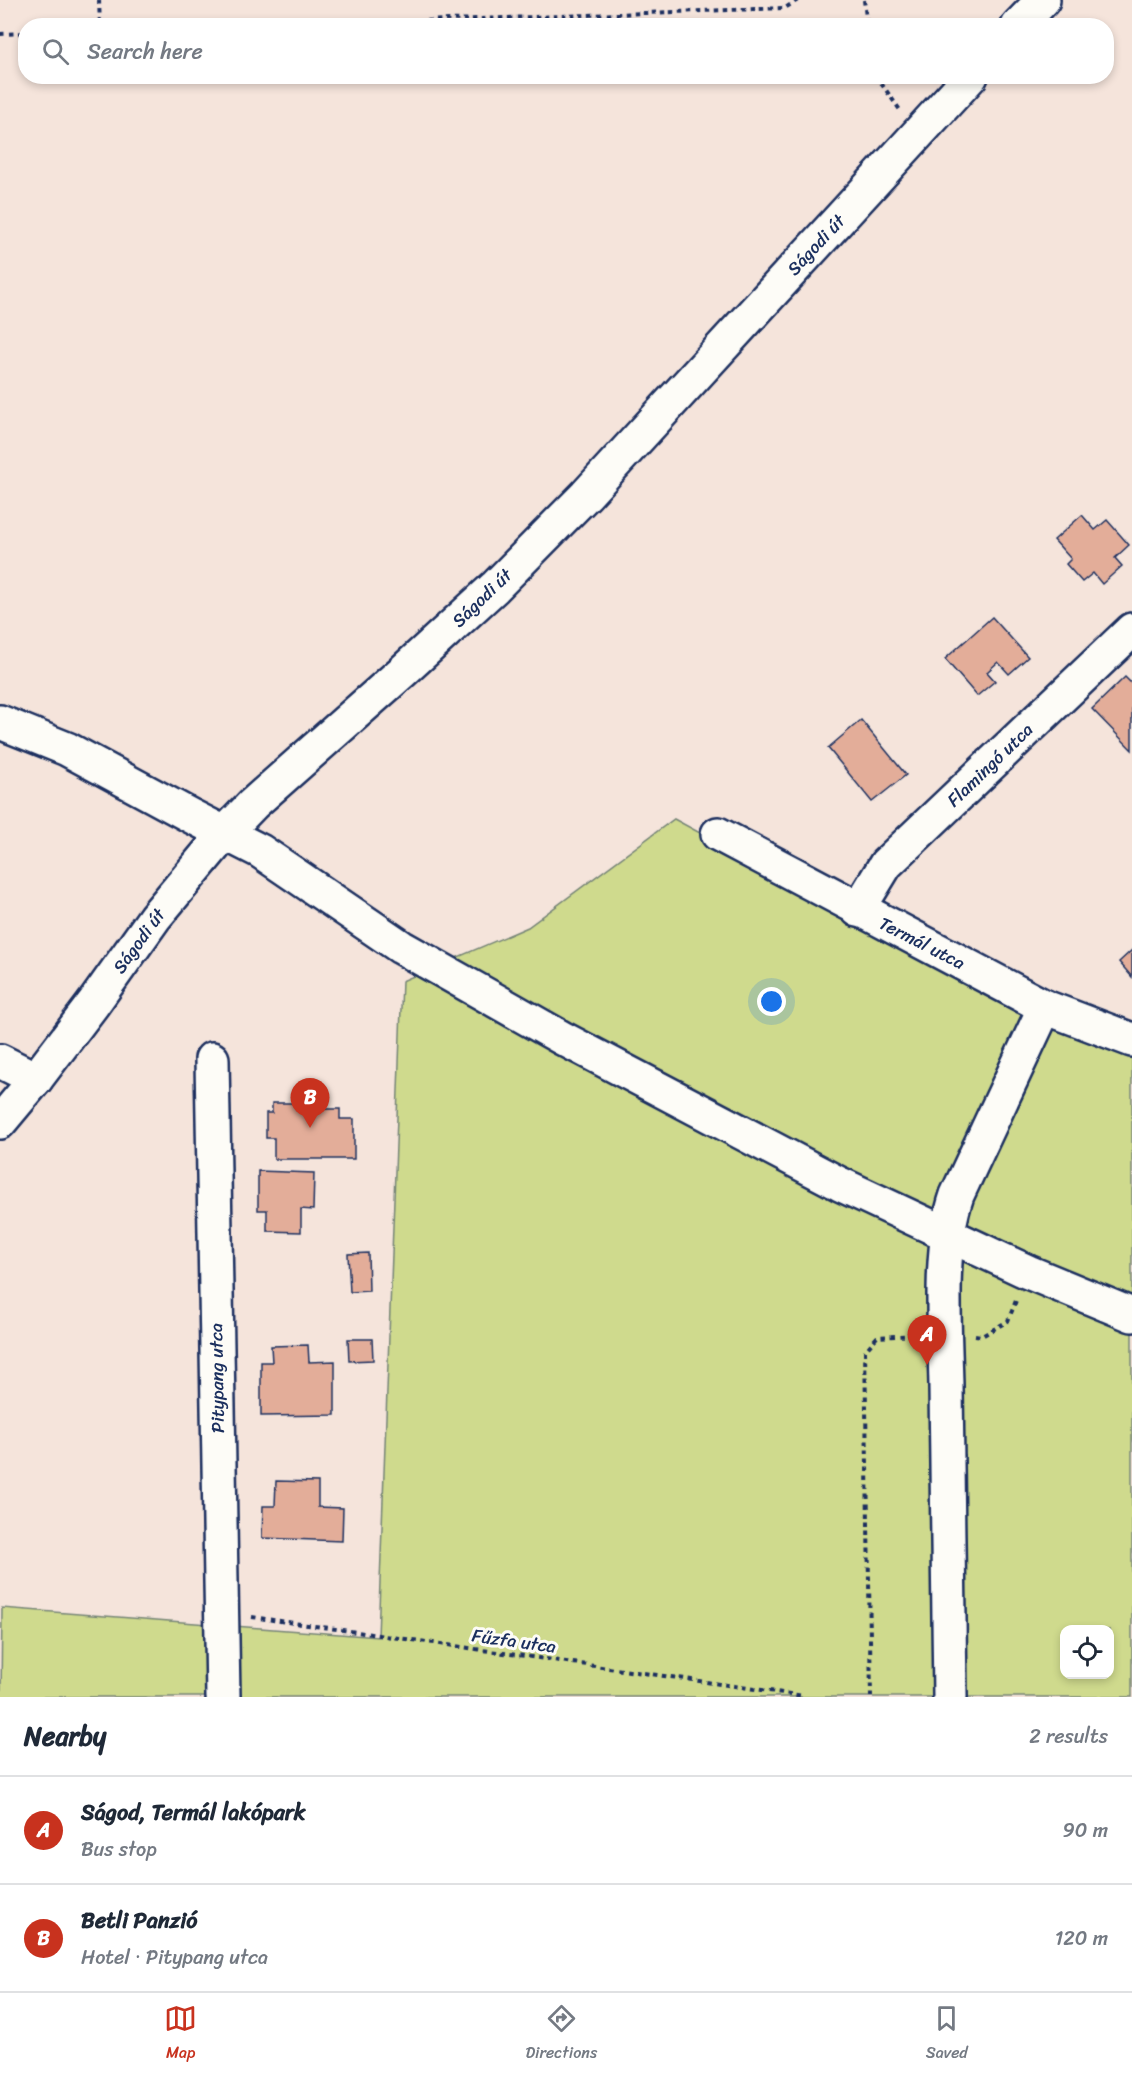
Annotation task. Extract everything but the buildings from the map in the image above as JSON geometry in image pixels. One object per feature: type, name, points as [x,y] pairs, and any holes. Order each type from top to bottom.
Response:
[{"type":"street","points":[[1026,18],[1043,0]]},
{"type":"street","name":"Ságodi út","points":[[0,1122],[36,1079],[155,917],[225,833],[253,804],[495,587],[585,495],[964,84]]},
{"type":"street","name":"Flamingó utca","points":[[858,909],[886,864],[1132,630]]},
{"type":"street","points":[[0,722],[67,749],[260,851],[401,947],[562,1038],[840,1184],[1028,1272],[1132,1314]]},
{"type":"street","name":"Termál utca","points":[[718,834],[1045,1006],[1132,1040]]},
{"type":"street","points":[[950,1697],[945,1335],[947,1235],[950,1216],[957,1196],[1045,1006]]},
{"type":"street","name":"Pitypang utca","points":[[212,1059],[223,1697]]},
{"type":"street","points":[[0,1061],[36,1079]]},
{"type":"path","points":[[99,0],[100,18]]},
{"type":"path","points":[[506,18],[785,8],[798,0]]},
{"type":"path","points":[[864,0],[866,18]]},
{"type":"path","points":[[0,34],[18,33]]},
{"type":"path","points":[[882,84],[919,134]]},
{"type":"path","points":[[871,1697],[865,1351],[877,1336],[982,1336],[1008,1321],[1021,1289]]},
{"type":"path","name":"Fűzfa utca","points":[[221,1612],[804,1696]]},
{"type":"green space","points":[[674,819],[1025,1008],[1132,1048],[1132,1697],[1,1697],[2,1608],[378,1637],[402,981],[528,927]]},
{"type":"place","name":"Betli Panzió","points":[[310,1128]]},
{"type":"place","name":"Ságod, Termál lakópark","points":[[927,1365]]}]
